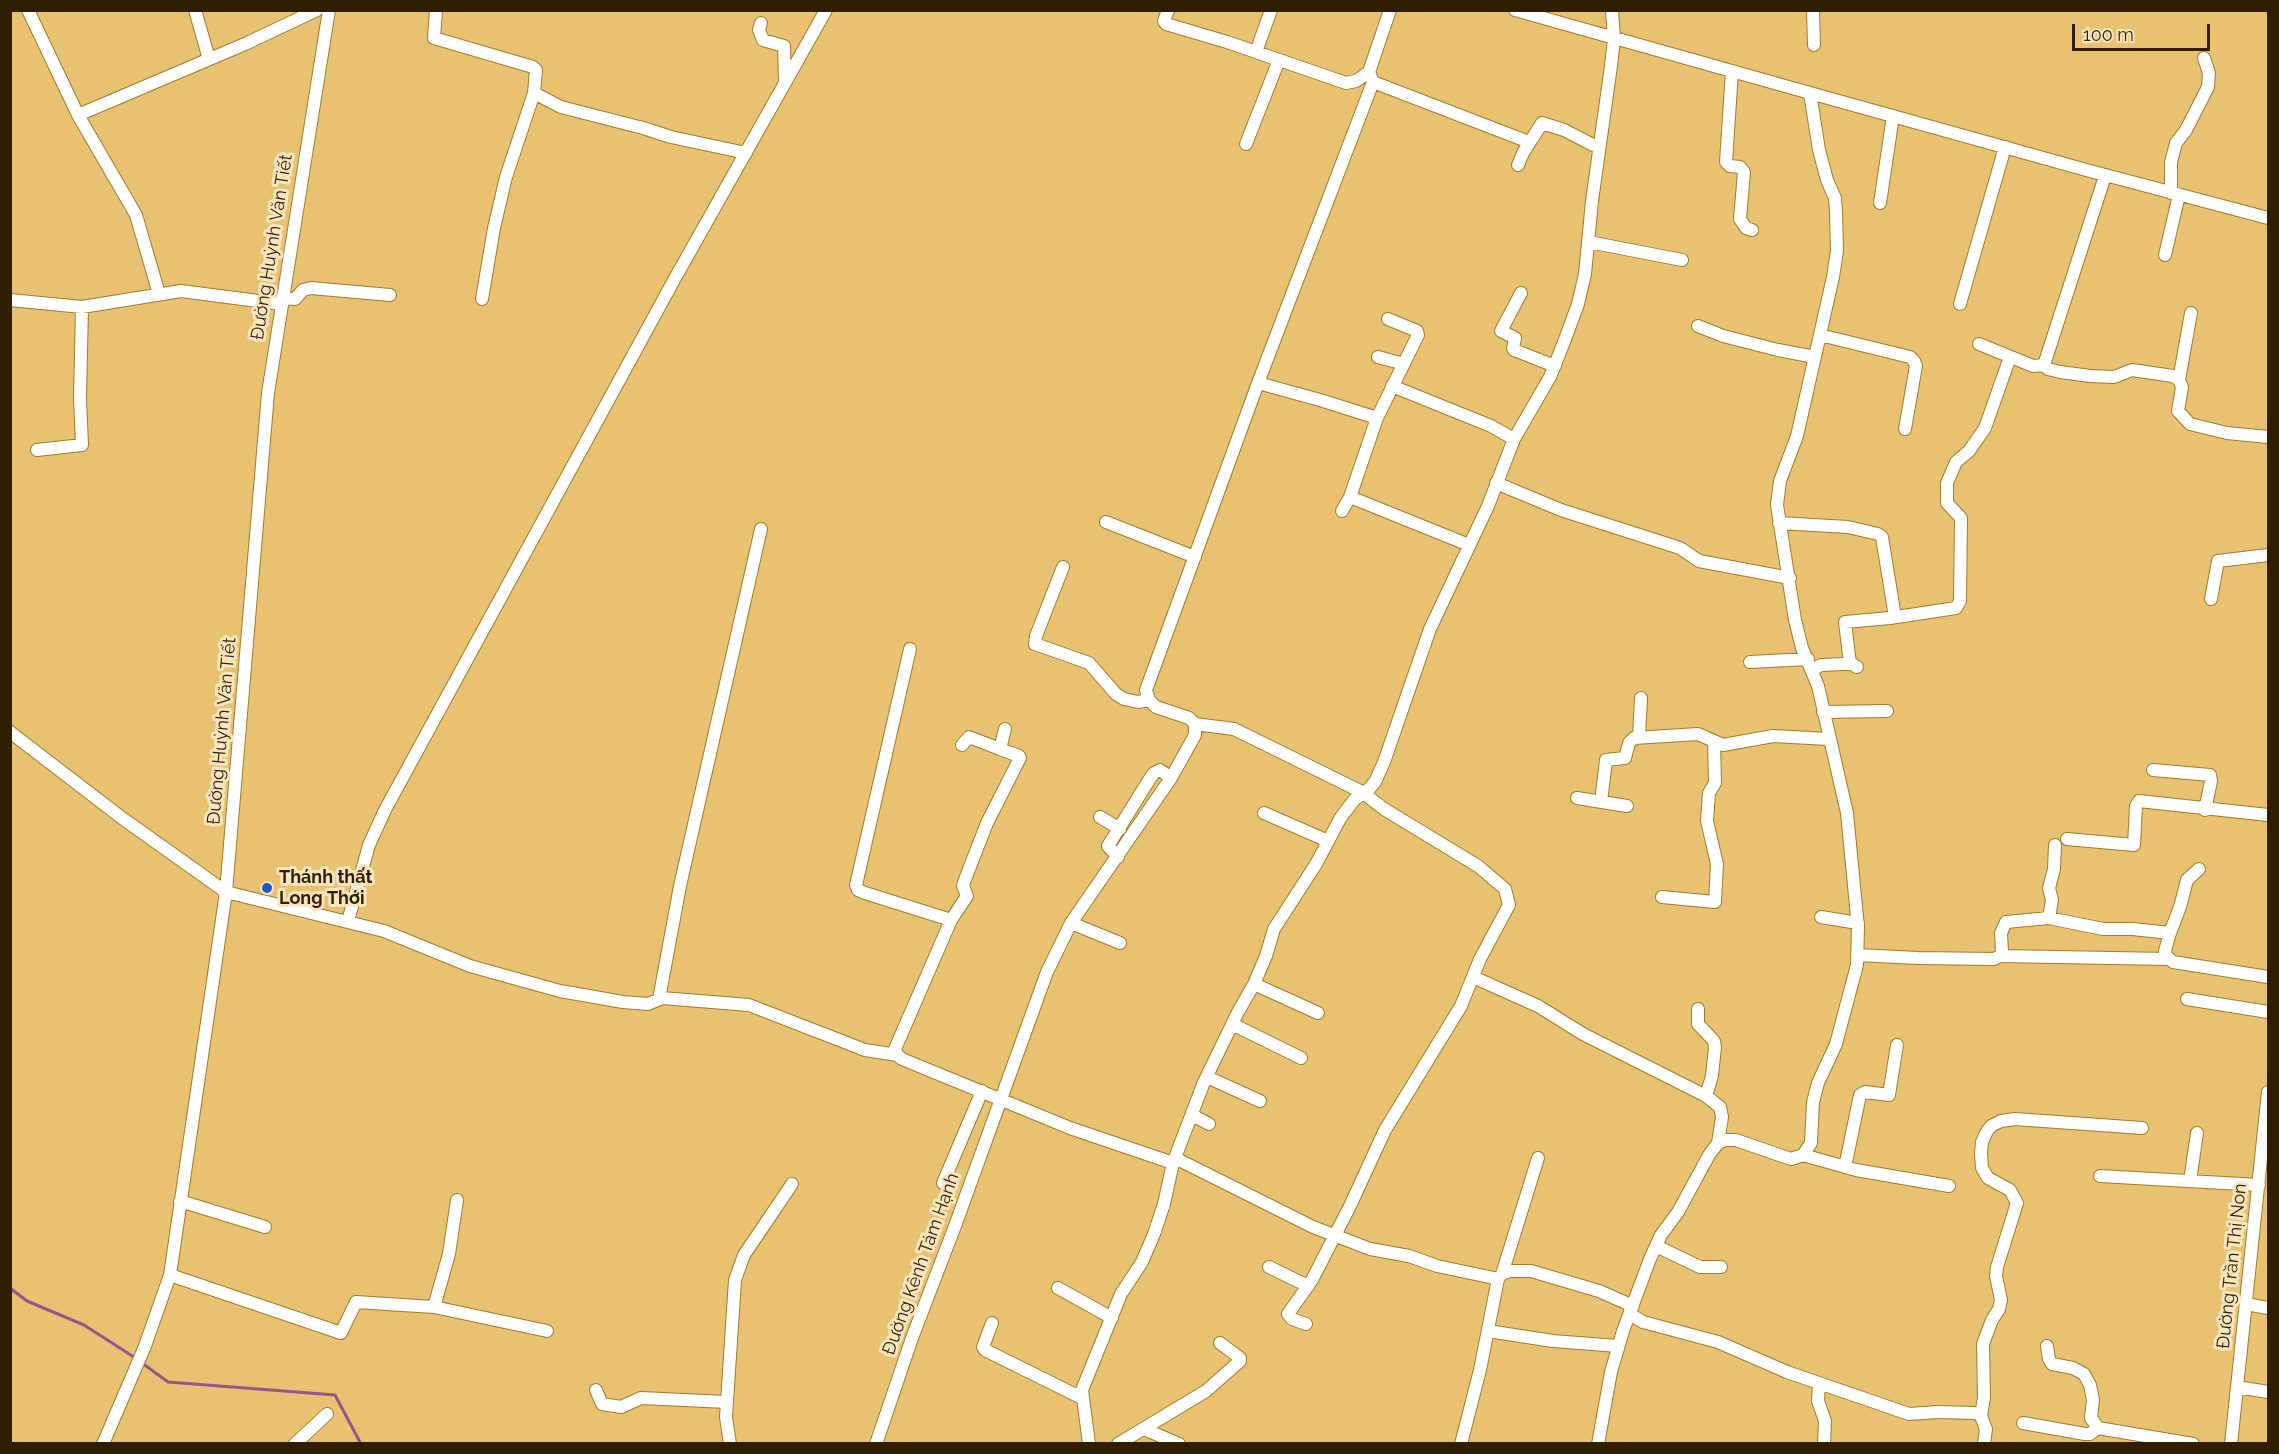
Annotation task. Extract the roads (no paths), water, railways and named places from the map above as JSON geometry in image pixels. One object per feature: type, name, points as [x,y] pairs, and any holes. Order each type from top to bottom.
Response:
[{"type":"street","points":[[28,10],[78,115],[136,215],[159,294]]},
{"type":"street","points":[[195,10],[209,59]]},
{"type":"street","points":[[78,115],[317,10]]},
{"type":"street","name":"Đường Huỳnh Văn Tiết","points":[[103,1443],[145,1346],[170,1275],[226,892],[268,393],[329,10]]},
{"type":"street","points":[[436,10],[434,38],[533,67],[536,70],[534,93],[506,177],[494,228],[482,299]]},
{"type":"street","points":[[348,921],[369,846],[385,810],[657,311],[826,10]]},
{"type":"street","points":[[1168,10],[1164,21],[1166,24],[1346,83],[1371,77],[1529,142]]},
{"type":"street","points":[[1256,52],[1271,10]]},
{"type":"street","points":[[1306,1324],[1292,1319],[1288,1314],[1308,1286],[1335,1235],[1385,1130],[1461,1006],[1509,905],[1505,889],[1479,866],[1384,809],[1362,792],[1234,729],[1195,724],[1189,718],[1156,707],[1149,700],[1146,690],[1371,77],[1390,10]]},
{"type":"street","points":[[1515,10],[2105,176],[2268,218]]},
{"type":"street","points":[[1089,1443],[1082,1390],[1121,1294],[1142,1262],[1154,1234],[1164,1204],[1174,1160],[1207,1077],[1254,984],[1266,957],[1274,929],[1341,817],[1362,792],[1369,789],[1375,782],[1430,629],[1514,439],[1555,366],[1578,304],[1585,274],[1614,39],[1612,10]]},
{"type":"street","points":[[1813,10],[1814,45]]},
{"type":"street","points":[[761,23],[759,30],[763,40],[784,46],[785,82]]},
{"type":"street","points":[[2165,255],[2175,194],[2171,162],[2176,143],[2186,130],[2208,87],[2209,73],[2204,58]]},
{"type":"street","points":[[1246,144],[1279,60]]},
{"type":"street","points":[[1732,71],[1726,162],[1730,166],[1740,167],[1744,172],[1740,219],[1746,228],[1752,230]]},
{"type":"street","points":[[534,93],[570,110],[671,137],[746,153]]},
{"type":"street","points":[[1803,1155],[1811,1143],[1813,1102],[1818,1083],[1836,1044],[1857,965],[1858,923],[1847,813],[1823,712],[1795,620],[1777,505],[1780,481],[1797,436],[1837,251],[1835,198],[1827,180],[1819,150],[1810,93]]},
{"type":"street","points":[[1880,203],[1893,116]]},
{"type":"street","points":[[1518,165],[1541,123],[1599,148]]},
{"type":"street","points":[[1960,304],[2005,147]]},
{"type":"street","points":[[2044,365],[2105,176]]},
{"type":"street","points":[[1589,242],[1682,260]]},
{"type":"street","points":[[10,300],[82,307],[181,291],[281,301],[294,299],[303,290],[311,288],[390,295]]},
{"type":"street","points":[[1521,293],[1501,331],[1515,338],[1514,350],[1555,366]]},
{"type":"street","points":[[37,450],[82,445],[80,398],[82,307]]},
{"type":"street","points":[[2179,380],[2191,313]]},
{"type":"street","points":[[1342,511],[1350,497],[1377,418],[1418,335],[1417,332],[1388,319]]},
{"type":"street","points":[[1698,326],[1723,336],[1815,357]]},
{"type":"street","points":[[1820,334],[1910,357],[1914,361],[1916,366],[1905,429]]},
{"type":"street","points":[[1980,344],[2033,366],[2044,365],[2054,370],[2090,376],[2114,377],[2132,370],[2173,376],[2179,380],[2182,387],[2178,411],[2190,423],[2227,433],[2268,437]]},
{"type":"street","points":[[1378,357],[1404,364]]},
{"type":"street","points":[[1750,662],[1853,666],[1845,622],[1956,608],[1960,601],[1961,518],[1947,503],[1947,483],[1956,462],[1969,452],[1984,428],[2010,357]]},
{"type":"street","points":[[1258,383],[1377,418]]},
{"type":"street","points":[[1392,386],[1491,426],[1514,439]]},
{"type":"street","points":[[1496,483],[1561,510],[1680,548],[1699,561],[1790,578]]},
{"type":"street","points":[[1350,497],[1469,545]]},
{"type":"street","points":[[1106,522],[1195,557]]},
{"type":"street","points":[[1779,523],[1848,527],[1882,537],[1895,617]]},
{"type":"street","points":[[659,999],[680,885],[761,529]]},
{"type":"street","points":[[2211,599],[2218,561],[2268,555]]},
{"type":"street","points":[[1063,567],[1035,644],[1089,663],[1116,694],[1124,699],[1138,702],[1149,700]]},
{"type":"street","points":[[910,649],[856,885],[858,890],[865,893],[951,920]]},
{"type":"street","points":[[1639,737],[1641,698]]},
{"type":"street","points":[[1823,712],[1887,711]]},
{"type":"street","name":"Đường Kênh Tám Hạnh","points":[[876,1443],[912,1338],[1047,972],[1071,923],[1171,778],[1195,735],[1195,724]]},
{"type":"street","points":[[1000,749],[1005,729]]},
{"type":"street","points":[[10,732],[122,818],[226,892],[384,931],[470,966],[560,991],[648,1004],[659,999],[749,1005],[865,1050],[897,1055],[1070,1128],[1174,1160],[1313,1227],[1370,1248],[1409,1256],[1437,1266],[1500,1276],[1519,1269],[1531,1271],[1599,1291],[1631,1308],[1633,1316],[1643,1322],[1718,1342],[1819,1383],[1909,1414],[1938,1412],[1974,1413],[1981,1416]]},
{"type":"street","points":[[1601,802],[1606,760],[1625,758],[1631,740],[1639,737],[1698,734],[1714,742],[1731,744],[1773,736],[1829,739]]},
{"type":"street","points":[[897,1055],[895,1048],[951,920],[967,896],[963,886],[964,882],[987,823],[1020,758],[969,737],[962,745]]},
{"type":"street","points":[[1662,897],[1715,903],[1717,864],[1707,821],[1708,793],[1715,783],[1714,742]]},
{"type":"street","points":[[1118,857],[1108,847],[1154,773],[1160,770],[1171,778]]},
{"type":"street","points":[[2153,770],[2210,775],[2211,781],[2205,810]]},
{"type":"street","points":[[1577,798],[1627,806]]},
{"type":"street","points":[[2067,839],[2132,846],[2135,843],[2138,802],[2268,815]]},
{"type":"street","points":[[1264,813],[1328,841]]},
{"type":"street","points":[[1100,817],[1120,829]]},
{"type":"street","points":[[2049,918],[2052,900],[2049,888],[2054,869],[2055,845]]},
{"type":"street","points":[[2169,959],[2165,951],[2187,880],[2199,869]]},
{"type":"street","points":[[1821,917],[1858,923]]},
{"type":"street","points":[[2000,956],[2001,933],[2006,922],[2049,918],[2103,929],[2170,933]]},
{"type":"street","points":[[1071,923],[1119,943]]},
{"type":"street","points":[[1857,955],[1994,959],[2000,956],[2169,959],[2184,964],[2268,977]]},
{"type":"street","points":[[1473,977],[1538,1006],[1582,1034],[1706,1096],[1720,1107],[1722,1117],[1718,1143],[1678,1212],[1661,1235],[1631,1308],[1611,1372],[1598,1443]]},
{"type":"street","points":[[1254,984],[1318,1013]]},
{"type":"street","points":[[2187,999],[2268,1012]]},
{"type":"street","points":[[1698,1010],[1698,1024],[1714,1041],[1715,1047],[1706,1096]]},
{"type":"street","points":[[1232,1024],[1301,1058]]},
{"type":"street","points":[[1845,1167],[1860,1095],[1865,1092],[1889,1095],[1897,1045]]},
{"type":"street","points":[[1207,1077],[1260,1101]]},
{"type":"street","points":[[943,1183],[982,1091]]},
{"type":"street","name":"Đường Trần Thị Non","points":[[2231,1443],[2267,1119],[2268,1092]]},
{"type":"street","points":[[1192,1115],[1209,1124]]},
{"type":"street","points":[[1984,1443],[1986,1429],[1981,1416],[1984,1398],[1983,1344],[1999,1309],[2001,1300],[1996,1276],[1997,1267],[2017,1203],[2010,1191],[1988,1178],[1982,1168],[1982,1142],[1986,1133],[1991,1126],[2001,1121],[2016,1119],[2142,1128]]},
{"type":"street","points":[[2190,1180],[2197,1133]]},
{"type":"street","points":[[1718,1143],[1737,1140],[1791,1159],[1803,1155],[1845,1167],[1949,1186]]},
{"type":"street","points":[[1461,1443],[1500,1276],[1538,1158]]},
{"type":"street","points":[[2100,1176],[2259,1185]]},
{"type":"street","points":[[730,1443],[726,1424],[735,1280],[744,1255],[792,1184]]},
{"type":"street","points":[[434,1307],[449,1254],[456,1200]]},
{"type":"street","points":[[180,1201],[265,1227]]},
{"type":"street","points":[[1656,1246],[1700,1267],[1721,1267]]},
{"type":"street","points":[[1269,1267],[1308,1286]]},
{"type":"street","points":[[170,1275],[341,1333],[356,1302],[434,1307],[547,1331]]},
{"type":"street","points":[[1058,1288],[1112,1318]]},
{"type":"street","points":[[2246,1304],[2268,1308]]},
{"type":"street","points":[[992,1323],[983,1347],[984,1350],[1082,1398]]},
{"type":"street","points":[[1488,1331],[1522,1337],[1618,1346]]},
{"type":"street","points":[[1118,1443],[1206,1390],[1240,1361],[1240,1358],[1220,1342]]},
{"type":"street","points":[[2047,1346],[2052,1364],[2073,1368],[2084,1374],[2090,1384],[2093,1400],[2091,1418],[2098,1428]]},
{"type":"street","points":[[1819,1383],[1818,1401],[1825,1421],[1824,1443]]},
{"type":"street","points":[[2237,1387],[2268,1392]]},
{"type":"street","points":[[596,1390],[602,1404],[621,1407],[641,1398],[727,1402]]},
{"type":"street","points":[[295,1443],[327,1414]]},
{"type":"street","points":[[2023,1423],[2085,1434],[2090,1434],[2098,1428],[2193,1443]]},
{"type":"street","points":[[1144,1429],[1179,1443]]},
{"type":"waterway","points":[[10,1288],[27,1301],[84,1325],[137,1359]]},
{"type":"waterway","points":[[142,1363],[168,1382],[335,1395],[361,1444]]},
{"type":"place","name":"Thánh thất Long Thới","points":[[267,888]]}]
